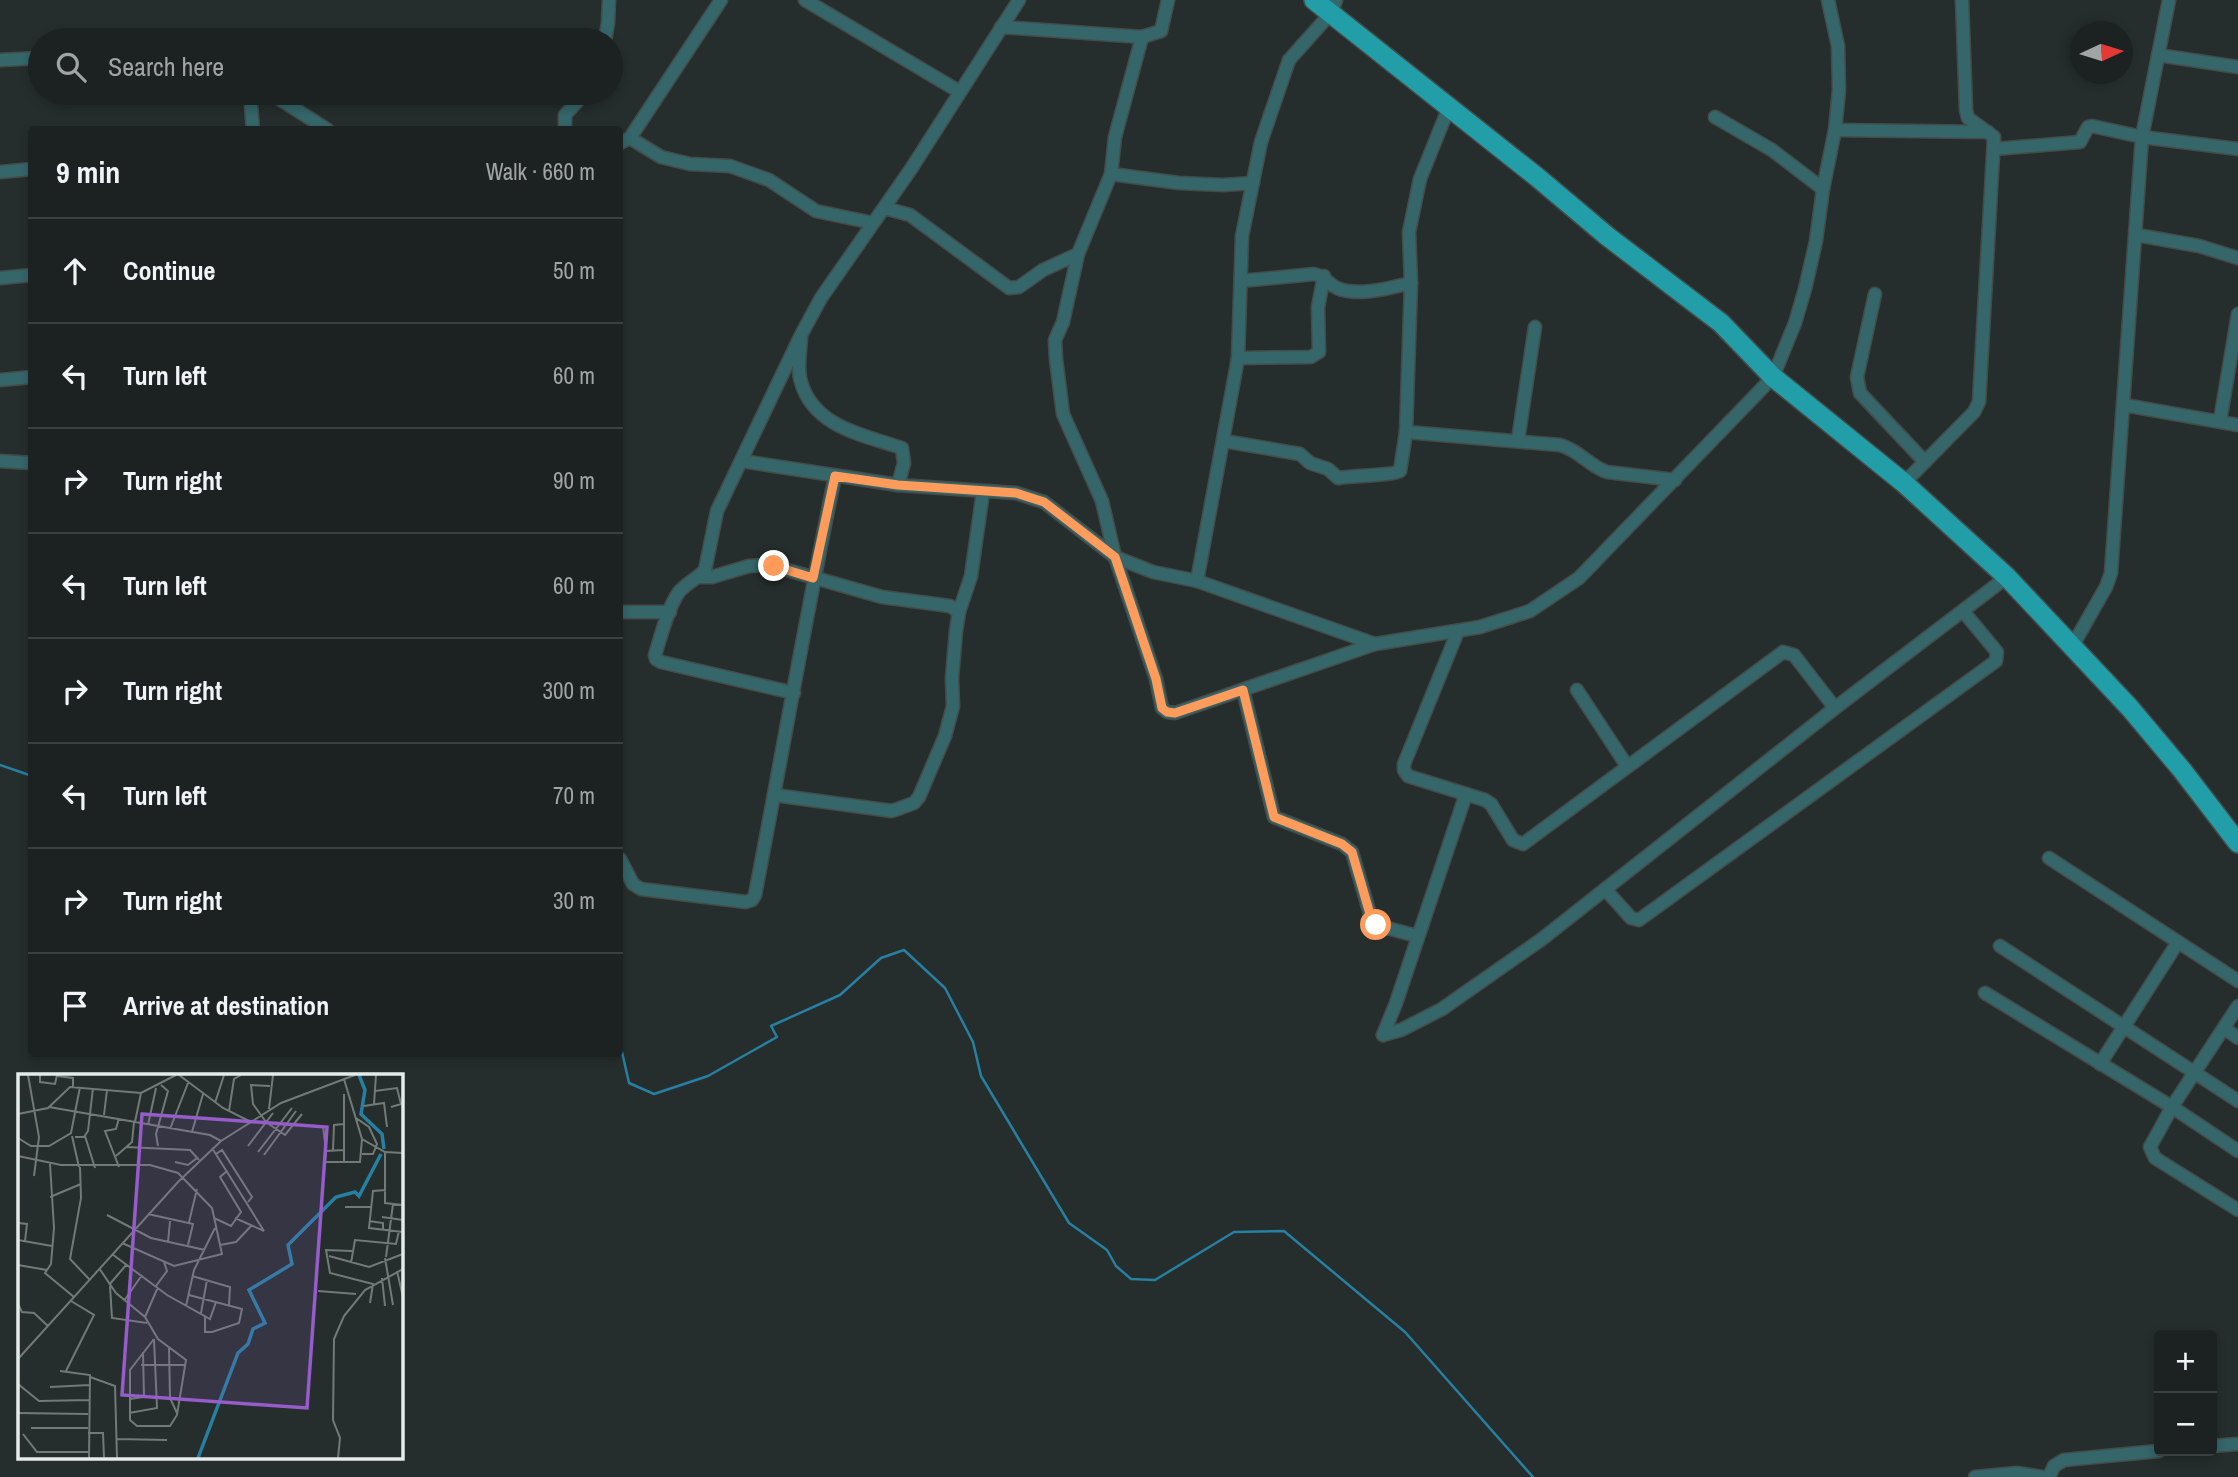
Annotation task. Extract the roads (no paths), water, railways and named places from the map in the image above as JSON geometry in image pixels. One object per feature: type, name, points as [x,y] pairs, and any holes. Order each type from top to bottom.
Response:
[{"type":"main road","points":[[1314,0],[1334,7],[1449,107],[1607,236],[1721,323],[1773,377],[1904,483],[2007,577],[2073,645],[2182,770],[2238,843]]},
{"type":"street","points":[[607,28],[608,0]]},
{"type":"street","points":[[721,0],[625,141],[661,157],[690,164],[730,166],[769,180],[816,211],[873,223]]},
{"type":"street","points":[[805,0],[960,92]]},
{"type":"street","points":[[794,693],[656,659],[655,654],[681,588],[705,570],[717,511],[821,298],[897,189],[1019,0]]},
{"type":"street","points":[[1001,27],[1142,37],[1161,31],[1168,0]]},
{"type":"street","points":[[1142,37],[1115,137],[1111,174],[1078,254],[1063,322],[1055,340],[1063,414],[1102,501],[1115,557],[1156,679],[1162,708],[1175,713],[1375,644],[1458,631],[1530,611],[1578,578],[1773,377],[1805,289],[1835,130],[1839,90],[1838,46],[1828,0]]},
{"type":"street","points":[[1904,483],[1975,412],[1979,402],[1994,137],[1968,118],[1966,110],[1962,0]]},
{"type":"street","points":[[2073,645],[2106,587],[2111,573],[2142,136],[2169,0]]},
{"type":"street","points":[[1197,581],[1238,358],[1242,236],[1261,142],[1289,60],[1334,7]]},
{"type":"street","points":[[2158,55],[2238,67]]},
{"type":"street","points":[[0,60],[28,59]]},
{"type":"street","points":[[251,105],[253,126]]},
{"type":"street","points":[[289,105],[322,126]]},
{"type":"street","points":[[565,126],[565,115],[574,105]]},
{"type":"street","points":[[1224,442],[1300,454],[1310,463],[1328,469],[1338,478],[1396,474],[1403,465],[1411,283],[1409,232],[1420,178],[1449,107]]},
{"type":"street","points":[[1715,117],[1772,150],[1823,189]]},
{"type":"street","points":[[1994,149],[2080,142],[2088,127],[2092,126],[2238,149]]},
{"type":"street","points":[[1835,130],[1988,132]]},
{"type":"street","points":[[0,172],[28,169]]},
{"type":"street","points":[[1111,174],[1179,183],[1253,183]]},
{"type":"street","points":[[897,189],[910,215]]},
{"type":"street","points":[[884,208],[910,215],[1009,288],[1018,287],[1044,270],[1078,254]]},
{"type":"street","points":[[2137,235],[2199,246],[2238,258]]},
{"type":"street","points":[[1241,281],[1314,274],[1324,276],[1334,288],[1348,291],[1411,283]]},
{"type":"street","points":[[0,278],[28,275]]},
{"type":"street","points":[[1238,358],[1311,357],[1319,352],[1318,307],[1324,276]]},
{"type":"street","points":[[1875,294],[1857,377],[1860,393],[1925,462]]},
{"type":"street","points":[[2220,421],[2238,314]]},
{"type":"street","points":[[1518,440],[1535,327]]},
{"type":"street","points":[[801,335],[800,380],[810,403],[838,427],[902,448],[904,463],[898,485]]},
{"type":"street","points":[[0,380],[28,377]]},
{"type":"street","points":[[2124,405],[2238,425]]},
{"type":"street","points":[[1406,432],[1518,440],[1569,447],[1607,472],[1675,480]]},
{"type":"street","points":[[0,460],[28,463]]},
{"type":"street","points":[[742,461],[898,485],[1016,493],[1044,502],[1115,557],[1153,572],[1197,581],[1375,644]]},
{"type":"street","points":[[623,865],[633,884],[641,889],[746,902],[752,900],[755,895],[813,578],[835,476]]},
{"type":"street","points":[[775,795],[892,811],[914,803],[940,747],[953,706],[952,678],[960,612],[971,576],[983,492]]},
{"type":"street","points":[[698,577],[712,577],[749,566],[770,565],[882,597],[950,606],[960,612]]},
{"type":"street","points":[[1466,794],[1383,1035],[1401,1030],[1451,1003],[1542,939],[1835,708],[2007,577]]},
{"type":"street","points":[[1605,889],[1631,918],[1639,920],[1996,661],[1997,653],[1963,611]]},
{"type":"street","points":[[623,612],[670,612]]},
{"type":"street","points":[[1458,631],[1404,764],[1404,770],[1408,776],[1491,804],[1513,840],[1523,844],[1783,652],[1794,655],[1835,708]]},
{"type":"street","points":[[1243,690],[1274,817],[1342,844],[1352,852],[1370,914],[1376,925],[1418,936]]},
{"type":"street","points":[[1577,690],[1627,766]]},
{"type":"street","points":[[2049,858],[2238,981]]},
{"type":"street","points":[[2100,1064],[2178,942]]},
{"type":"street","points":[[2000,946],[2238,1101]]},
{"type":"street","points":[[1985,993],[2172,1107],[2238,1151]]},
{"type":"street","points":[[2238,1006],[2151,1144],[2151,1152],[2155,1158],[2238,1210]]},
{"type":"street","points":[[2224,1028],[2238,1038]]},
{"type":"street","points":[[2217,1446],[2238,1444]]},
{"type":"street","points":[[2049,1477],[2054,1466],[2064,1460],[2154,1451]]},
{"type":"street","points":[[1975,1477],[2017,1473],[2042,1477]]},
{"type":"waterway","points":[[0,765],[28,775]]},
{"type":"waterway","points":[[623,1056],[629,1083],[654,1094],[708,1076],[777,1037],[771,1026],[840,995],[881,958],[904,950],[945,988],[973,1042],[981,1076],[1069,1223],[1107,1250],[1116,1266],[1131,1279],[1155,1280],[1234,1232],[1284,1231],[1405,1332],[1533,1477]]}]
